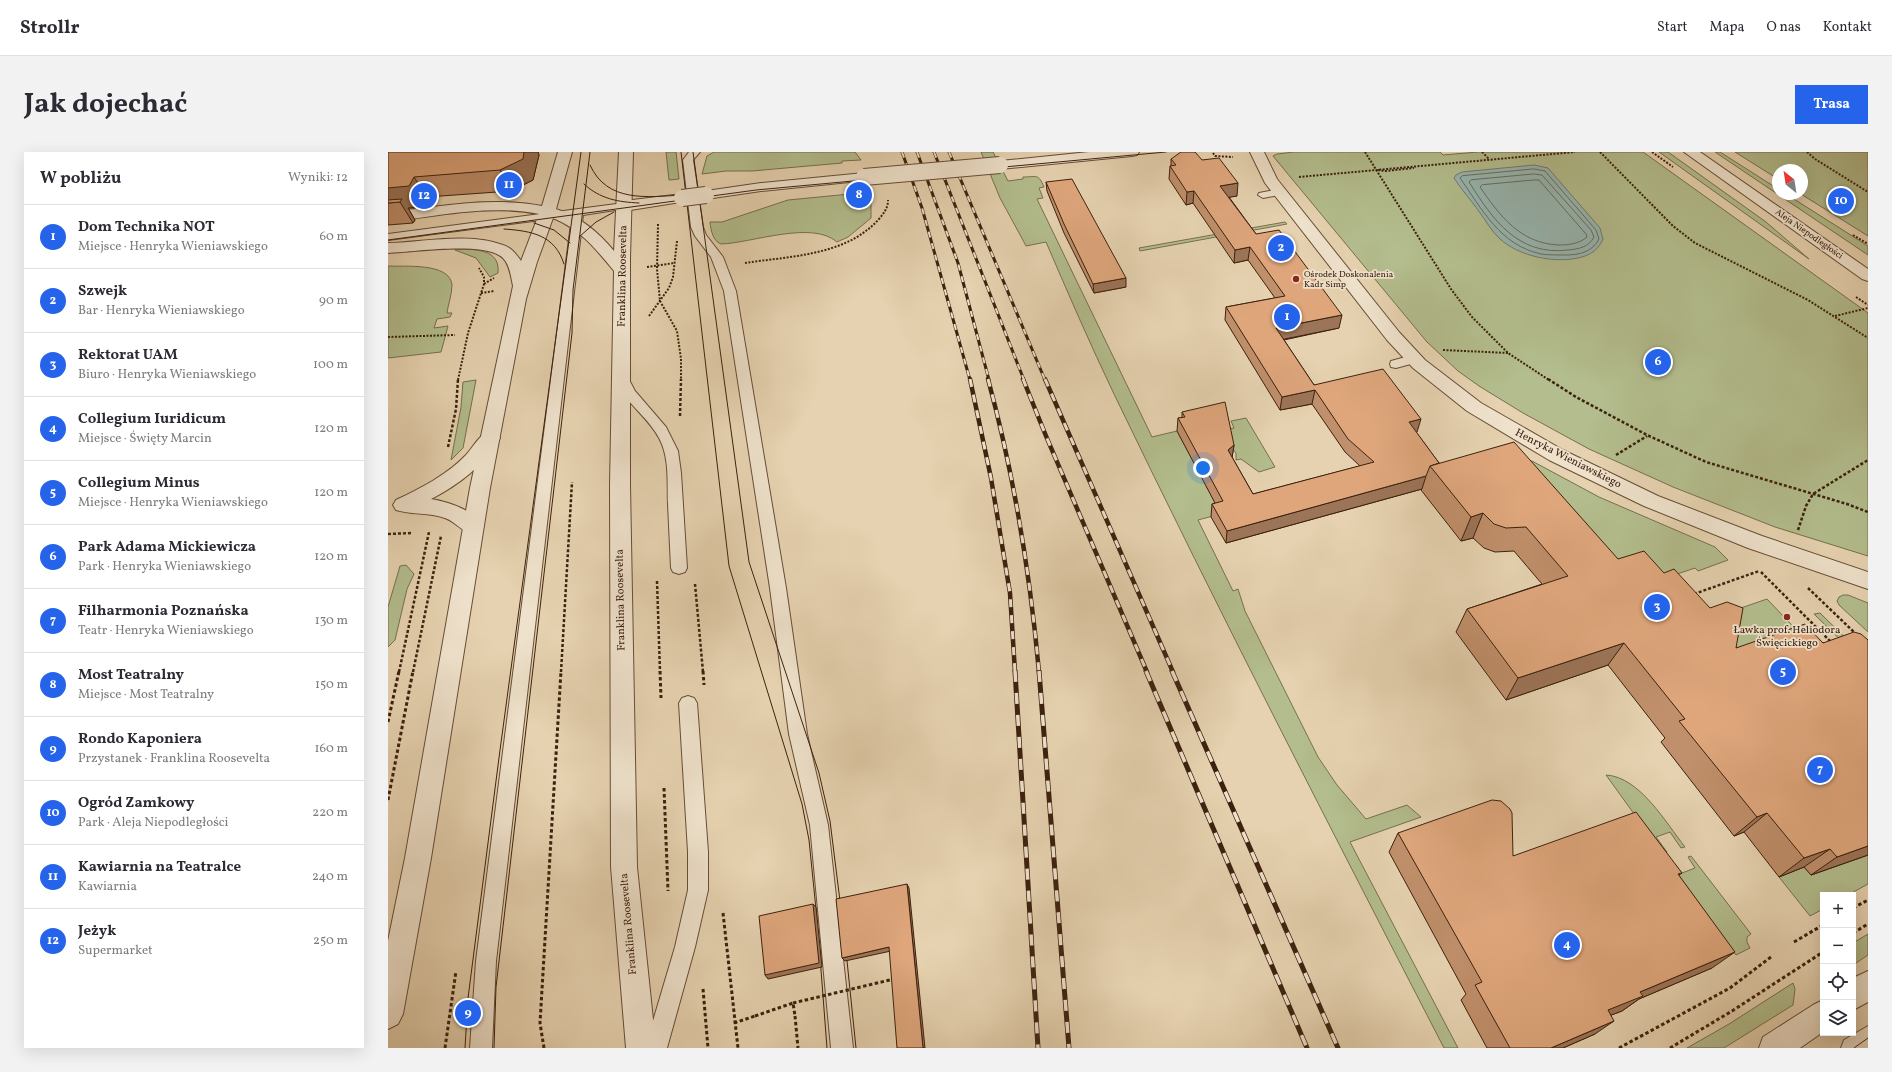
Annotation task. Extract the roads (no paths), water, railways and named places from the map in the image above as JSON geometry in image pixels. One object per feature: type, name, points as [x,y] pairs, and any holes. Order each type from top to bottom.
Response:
[{"type":"street","points":[[388,1014],[419,850],[473,527],[521,286],[551,214],[565,152]]},
{"type":"street","name":"Franklina Roosevelta","points":[[626,152],[622,271],[620,485],[624,867],[641,1048]]},
{"type":"street","points":[[624,206],[761,187],[1132,152]]},
{"type":"street","name":"Henryka Wieniawskiego","points":[[1257,152],[1270,180],[1272,193],[1388,330],[1416,361],[1444,385],[1474,407],[1556,455],[1651,500],[1755,542],[1868,582]]},
{"type":"street","name":"Aleja Niepodległości","points":[[1691,152],[1868,276]]},
{"type":"street","points":[[388,217],[500,206],[522,201],[557,184]]},
{"type":"street","points":[[500,206],[577,218],[622,271]]},
{"type":"street","points":[[388,248],[464,244],[496,247],[506,253],[514,265],[518,272],[521,286]]},
{"type":"street","points":[[395,506],[439,487],[472,462],[490,438]]},
{"type":"street","points":[[395,506],[433,507],[454,513],[473,527]]},
{"type":"street","points":[[1856,993],[1868,985]]},
{"type":"street","points":[[1774,1048],[1820,1017]]},
{"type":"lane","points":[[695,152],[688,160],[697,227],[701,236],[715,253],[722,267],[730,291],[778,588],[798,734],[819,825],[842,1048]]},
{"type":"lane","points":[[481,1048],[486,961],[577,218],[624,206]]},
{"type":"lane","points":[[388,237],[551,214]]},
{"type":"lane","points":[[1396,364],[1416,361]]},
{"type":"lane","points":[[621,378],[627,392],[666,436],[670,448],[673,471],[679,568]]},
{"type":"lane","points":[[656,1048],[685,948],[695,907],[698,872],[688,703]]},
{"type":"lane","points":[[1852,1048],[1868,1037]]},
{"type":"water","points":[[1534,165],[1548,168],[1600,228],[1603,239],[1598,248],[1590,254],[1563,260],[1543,258],[1524,253],[1507,245],[1494,232],[1454,178],[1462,172]]},
{"type":"tram line","points":[[572,215],[581,152]]},
{"type":"tram line","points":[[586,186],[590,152]]},
{"type":"tram line","points":[[681,152],[687,199]]},
{"type":"tram line","points":[[693,152],[699,198]]},
{"type":"tram line","points":[[699,198],[756,190],[1166,152]]},
{"type":"tram line","points":[[590,165],[597,177],[617,192],[642,196],[682,195]]},
{"type":"tram line","points":[[582,214],[586,186]]},
{"type":"tram line","points":[[586,186],[596,193],[610,199],[639,203]]},
{"type":"tram line","points":[[687,199],[699,198]]},
{"type":"tram line","points":[[699,198],[749,562],[819,773],[830,821],[841,909]]},
{"type":"tram line","points":[[582,214],[687,199]]},
{"type":"tram line","points":[[687,199],[729,566],[802,804],[809,840],[817,919]]},
{"type":"tram line","points":[[580,236],[596,222],[614,212]]},
{"type":"tram line","points":[[572,215],[582,214]]},
{"type":"tram line","points":[[580,236],[582,214]]},
{"type":"tram line","points":[[388,240],[572,215]]},
{"type":"tram line","points":[[569,242],[572,215]]},
{"type":"tram line","points":[[534,223],[554,230],[569,242]]},
{"type":"tram line","points":[[504,229],[524,231],[541,236],[555,247],[564,264]]},
{"type":"tram line","points":[[494,1048],[496,987],[572,333],[573,290],[580,236]]},
{"type":"tram line","points":[[465,1048],[468,998],[569,242]]},
{"type":"tram line","points":[[846,951],[856,1048]]},
{"type":"tram line","points":[[820,957],[827,1048]]},
{"type":"tram line","points":[[1854,1048],[1868,1038]]},
{"type":"railway","points":[[902,152],[922,208],[970,380]]},
{"type":"railway","points":[[917,152],[958,263],[989,380]]},
{"type":"railway","points":[[934,152],[1024,380]]},
{"type":"railway","points":[[949,152],[1045,380]]},
{"type":"railway","points":[[970,379],[991,478],[1010,593],[1015,672]]},
{"type":"railway","points":[[988,379],[1006,451],[1020,524],[1031,598],[1039,672]]},
{"type":"railway","points":[[1023,379],[1147,672]]},
{"type":"railway","points":[[1045,379],[1173,672]]},
{"type":"railway","points":[[1015,671],[1038,1048]]},
{"type":"railway","points":[[1039,671],[1069,1048]]},
{"type":"railway","points":[[1146,671],[1307,1048]]},
{"type":"railway","points":[[1172,671],[1338,1048]]},
{"type":"place","name":"Kawiarnia na Teatralce","points":[[509,185]]},
{"type":"place","name":"Most Teatralny","points":[[859,195]]},
{"type":"place","name":"Jeżyk","points":[[424,196]]},
{"type":"place","name":"Ogród Zamkowy","points":[[1841,201]]},
{"type":"place","name":"Szwejk","points":[[1281,248]]},
{"type":"place","name":"Ośrodek Doskonalenia Kadr Simp","points":[[1296,279]]},
{"type":"place","name":"Dom Technika NOT","points":[[1287,317]]},
{"type":"place","name":"Park Adama Mickiewicza","points":[[1658,362]]},
{"type":"place","name":"Rektorat UAM","points":[[1657,607]]},
{"type":"place","name":"Ławka prof. Heliodora Święcickiego","points":[[1787,617]]},
{"type":"place","name":"Collegium Minus","points":[[1783,672]]},
{"type":"place","name":"Filharmonia Poznańska","points":[[1820,770]]},
{"type":"place","name":"Collegium Iuridicum","points":[[1567,945]]},
{"type":"place","name":"Rondo Kaponiera","points":[[468,1013]]}]
